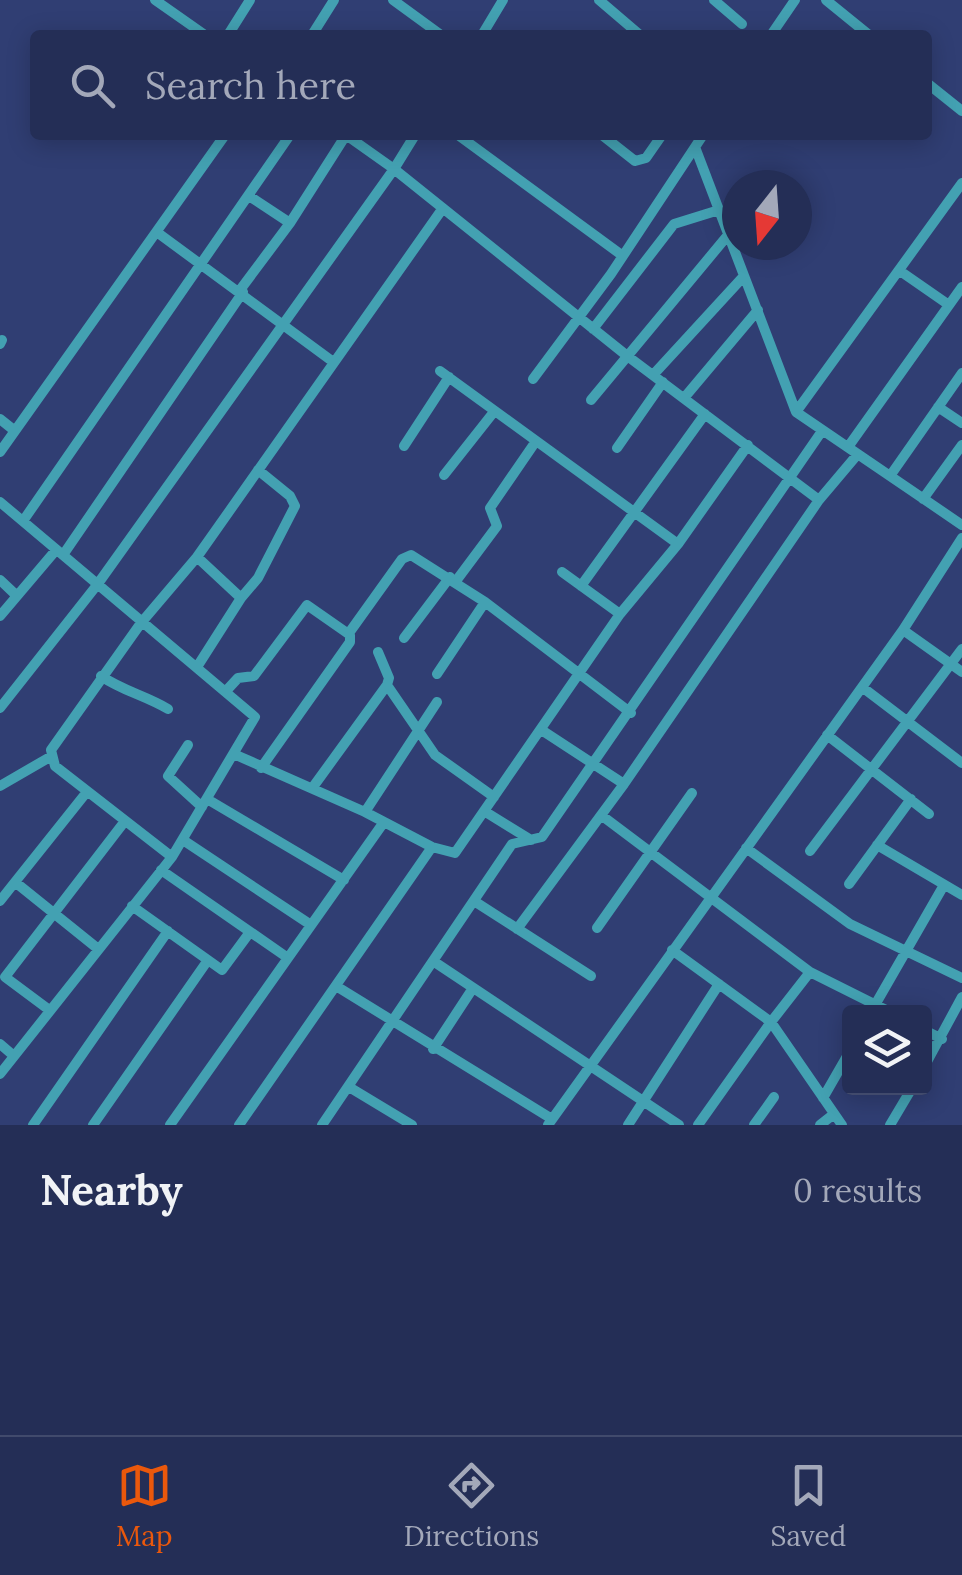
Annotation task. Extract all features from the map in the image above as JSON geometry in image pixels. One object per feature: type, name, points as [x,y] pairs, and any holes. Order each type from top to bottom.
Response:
[{"type":"street","points":[[155,0],[198,30]]},
{"type":"street","points":[[231,30],[250,0]]},
{"type":"street","points":[[317,30],[334,0]]},
{"type":"street","points":[[393,0],[434,30]]},
{"type":"street","points":[[485,30],[503,0]]},
{"type":"street","points":[[599,0],[634,30]]},
{"type":"street","points":[[714,0],[742,24]]},
{"type":"street","points":[[775,30],[796,0]]},
{"type":"street","points":[[826,0],[862,30]]},
{"type":"street","points":[[932,87],[962,111]]},
{"type":"street","points":[[0,452],[222,140]]},
{"type":"street","points":[[22,521],[205,264],[287,140]]},
{"type":"street","points":[[0,616],[60,552],[290,223],[343,140]]},
{"type":"street","points":[[353,140],[626,355],[819,500]]},
{"type":"street","points":[[0,708],[97,585],[413,140]]},
{"type":"street","points":[[465,140],[623,256]]},
{"type":"street","points":[[609,140],[638,161],[657,140]]},
{"type":"street","points":[[533,379],[623,256],[700,140]]},
{"type":"street","points":[[695,147],[722,220]]},
{"type":"street","points":[[796,412],[958,197],[962,182]]},
{"type":"street","points":[[249,196],[290,223]]},
{"type":"street","points":[[0,786],[50,757],[101,676],[197,557],[443,208]]},
{"type":"street","points":[[593,328],[674,224],[718,210]]},
{"type":"street","points":[[158,233],[282,321],[332,362]]},
{"type":"street","points":[[591,400],[722,242]]},
{"type":"street","points":[[738,260],[796,412],[962,525]]},
{"type":"street","points":[[900,271],[949,305]]},
{"type":"street","points":[[616,448],[658,379],[744,276]]},
{"type":"street","points":[[517,930],[624,784],[962,287]]},
{"type":"street","points":[[684,398],[758,310]]},
{"type":"street","points":[[890,476],[962,373]]},
{"type":"street","points":[[404,446],[444,374],[534,444],[678,544]]},
{"type":"street","points":[[938,408],[962,423]]},
{"type":"street","points":[[444,475],[494,413]]},
{"type":"street","points":[[581,586],[704,414]]},
{"type":"street","points":[[0,419],[15,431]]},
{"type":"street","points":[[322,1125],[512,844],[542,838],[596,764],[822,432]]},
{"type":"street","points":[[404,638],[497,526],[490,508],[534,444]]},
{"type":"street","points":[[236,755],[313,787],[432,848],[458,851],[620,614],[678,544],[748,445]]},
{"type":"street","points":[[923,499],[962,445]]},
{"type":"street","points":[[197,668],[258,578],[295,506],[290,496],[258,470]]},
{"type":"street","points":[[0,502],[255,716],[236,755],[172,857],[0,1074]]},
{"type":"street","points":[[336,986],[550,1122],[903,630],[962,538]]},
{"type":"street","points":[[261,768],[350,642],[349,633],[406,556],[453,579],[631,712]]},
{"type":"street","points":[[197,557],[241,598]]},
{"type":"street","points":[[562,572],[620,614]]},
{"type":"street","points":[[0,580],[18,596]]},
{"type":"street","points":[[437,674],[485,602]]},
{"type":"street","points":[[226,691],[238,678],[254,676],[304,606],[313,606],[349,633]]},
{"type":"street","points":[[903,630],[962,672]]},
{"type":"street","points":[[810,850],[874,771],[962,649]]},
{"type":"street","points":[[313,787],[386,685],[389,678],[378,652]]},
{"type":"street","points":[[101,676],[121,690],[135,689],[168,709]]},
{"type":"street","points":[[386,685],[435,755],[494,797]]},
{"type":"street","points":[[862,687],[960,758]]},
{"type":"street","points":[[365,812],[437,702]]},
{"type":"street","points":[[543,730],[624,784]]},
{"type":"street","points":[[827,735],[929,814]]},
{"type":"street","points":[[188,745],[168,776],[204,803],[344,880]]},
{"type":"street","points":[[50,757],[86,793],[172,857]]},
{"type":"street","points":[[0,901],[86,793]]},
{"type":"street","points":[[597,928],[692,793]]},
{"type":"street","points":[[849,884],[910,800]]},
{"type":"street","points":[[484,812],[532,841]]},
{"type":"street","points":[[601,816],[712,895],[810,972],[867,1005]]},
{"type":"street","points":[[48,1009],[5,977],[124,821]]},
{"type":"street","points":[[170,1125],[384,822]]},
{"type":"street","points":[[183,840],[311,925]]},
{"type":"street","points":[[878,845],[962,895]]},
{"type":"street","points":[[239,1125],[432,848]]},
{"type":"street","points":[[746,848],[850,924],[962,978]]},
{"type":"street","points":[[161,870],[288,958]]},
{"type":"street","points":[[15,882],[97,948]]},
{"type":"street","points":[[876,1005],[944,885]]},
{"type":"street","points":[[474,901],[591,976]]},
{"type":"street","points":[[132,906],[224,970],[250,932]]},
{"type":"street","points":[[32,1125],[168,931]]},
{"type":"street","points":[[672,950],[772,1022],[842,1125]]},
{"type":"street","points":[[93,1125],[208,960]]},
{"type":"street","points":[[433,961],[679,1125]]},
{"type":"street","points":[[698,1125],[810,972]]},
{"type":"street","points":[[628,1125],[719,984]]},
{"type":"street","points":[[433,1049],[473,988]]},
{"type":"street","points":[[932,1055],[962,998]]},
{"type":"street","points":[[932,1034],[942,1039]]},
{"type":"street","points":[[0,1044],[14,1056]]},
{"type":"street","points":[[822,1098],[842,1064]]},
{"type":"street","points":[[350,1087],[412,1125]]},
{"type":"street","points":[[890,1125],[908,1095]]},
{"type":"street","points":[[754,1125],[774,1097]]},
{"type":"street","points":[[820,1125],[834,1114]]}]
